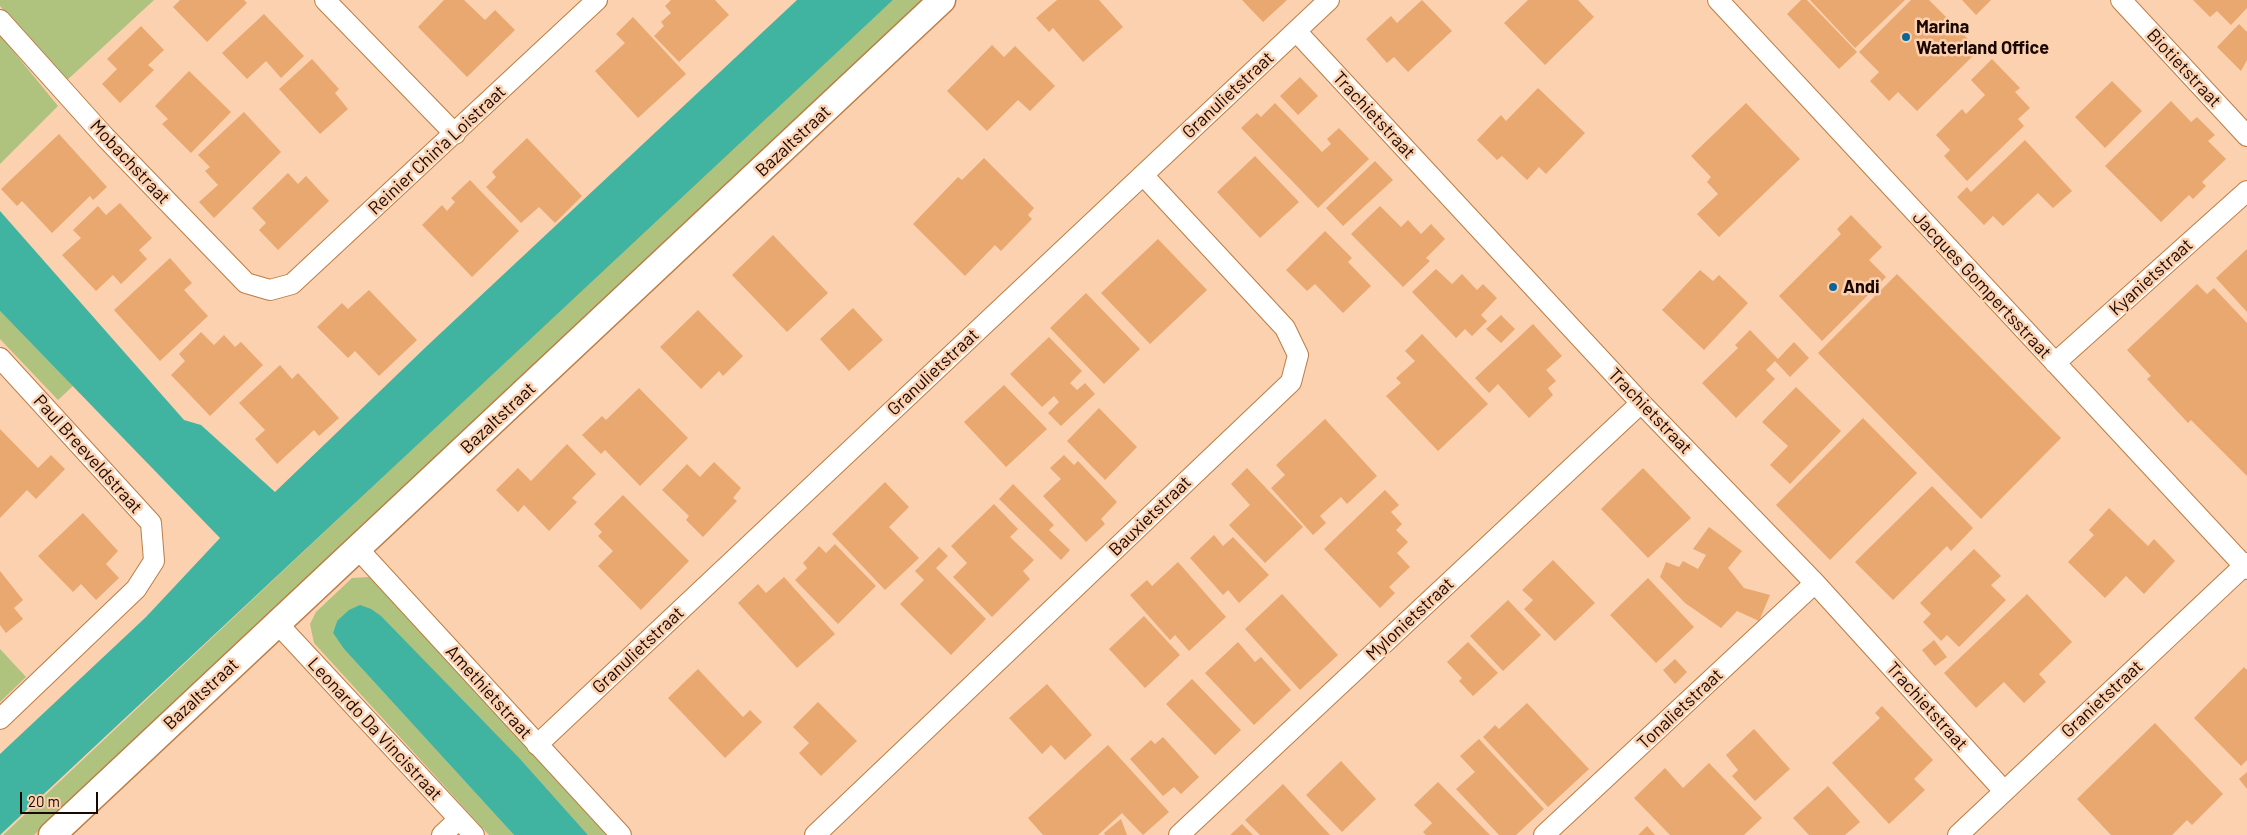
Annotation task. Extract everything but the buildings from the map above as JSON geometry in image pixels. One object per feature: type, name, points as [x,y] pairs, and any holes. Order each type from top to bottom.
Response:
[{"type":"street","points":[[325,0],[455,134]]},
{"type":"street","name":"Reinier Chin'a Loistraat","points":[[270,290],[292,284],[597,0]]},
{"type":"street","name":"Bazaltstraat","points":[[52,835],[942,0]]},
{"type":"street","name":"Granulietstraat","points":[[537,745],[1329,0]]},
{"type":"street","name":"Jacques Gompertsstraat","points":[[1718,0],[2246,566]]},
{"type":"street","name":"Biotietstraat","points":[[2121,0],[2247,136]]},
{"type":"street","name":"Mobachstraat","points":[[0,20],[105,137],[246,283],[270,290]]},
{"type":"street","name":"Trachietstraat","points":[[1296,32],[1641,403],[1815,583],[2004,791]]},
{"type":"street","name":"Bauxietstraat","points":[[815,835],[1292,382],[1298,355],[1285,328],[1142,175]]},
{"type":"street","name":"Kyanietstraat","points":[[2055,363],[2247,191]]},
{"type":"street","name":"Paul Breeveldstraat","points":[[0,358],[151,523],[154,561],[136,589],[0,718]]},
{"type":"street","name":"Mylonietstraat","points":[[1179,835],[1641,403]]},
{"type":"street","name":"Amethietstraat","points":[[358,549],[621,835]]},
{"type":"street","name":"Granietstraat","points":[[1958,835],[2246,566]]},
{"type":"street","name":"Tonalietstraat","points":[[1544,835],[1815,583]]},
{"type":"street","name":"Leonardo Da Vincistraat","points":[[277,622],[474,835]]},
{"type":"street","points":[[442,835],[459,819]]},
{"type":"green space","points":[[0,0],[154,0],[65,82],[0,6]]},
{"type":"green space","points":[[893,0],[923,0],[34,835],[3,835],[671,205]]},
{"type":"green space","points":[[0,35],[58,106],[0,164]]},
{"type":"green space","points":[[0,311],[73,386],[58,400],[0,339]]},
{"type":"green space","points":[[369,577],[383,585],[608,835],[588,835],[522,761],[337,621],[333,633],[344,649],[514,835],[489,835],[314,643],[310,624],[316,612],[352,578]]},
{"type":"green space","points":[[0,649],[26,677],[0,702]]},
{"type":"water","points":[[797,0],[893,0],[0,835],[0,754],[146,617],[220,538],[0,311],[0,211],[184,420],[201,425],[275,492],[428,345]]},
{"type":"water","points":[[360,605],[371,609],[381,616],[522,761],[588,835],[514,835],[344,649],[333,633],[337,621],[349,610]]},
{"type":"place","name":"Marina Waterland Office","points":[[1906,37]]},
{"type":"place","name":"Andi","points":[[1833,287]]}]
